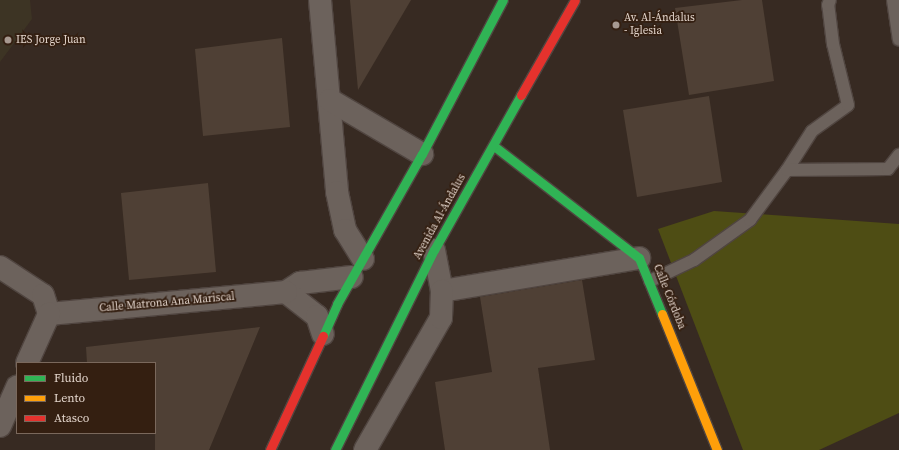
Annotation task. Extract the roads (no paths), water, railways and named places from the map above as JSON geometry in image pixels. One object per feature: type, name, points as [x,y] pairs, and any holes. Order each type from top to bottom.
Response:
[{"type":"street","points":[[320,0],[337,192],[344,230],[363,259]]},
{"type":"street","points":[[270,450],[323,334],[352,277],[422,154],[503,0]]},
{"type":"street","name":"Avenida Al-Ándalus","points":[[335,450],[434,250],[575,0]]},
{"type":"street","points":[[330,100],[422,154]]},
{"type":"street","name":"Calle Córdoba","points":[[494,146],[639,258],[650,281],[717,450]]},
{"type":"street","points":[[365,450],[441,318],[442,291],[434,250]]},
{"type":"street","points":[[442,291],[639,258]]},
{"type":"street","points":[[0,267],[43,295],[49,314],[27,362]]},
{"type":"street","points":[[323,334],[317,316],[286,292],[300,283],[352,277]]},
{"type":"street","name":"Calle Matrona Ana Mariscal","points":[[49,314],[286,292]]},
{"type":"street","points":[[0,426],[16,389]]},
{"type":"lane","points":[[650,281],[694,260],[750,220],[787,170],[812,131],[848,105],[833,44],[828,5],[830,0]]},
{"type":"lane","points":[[893,0],[899,40]]},
{"type":"lane","points":[[787,170],[888,169],[899,155]]},
{"type":"place","name":"Av. Al-Ándalus - Iglesia","points":[[616,25]]},
{"type":"place","name":"IES Jorge Juan","points":[[8,40]]}]
